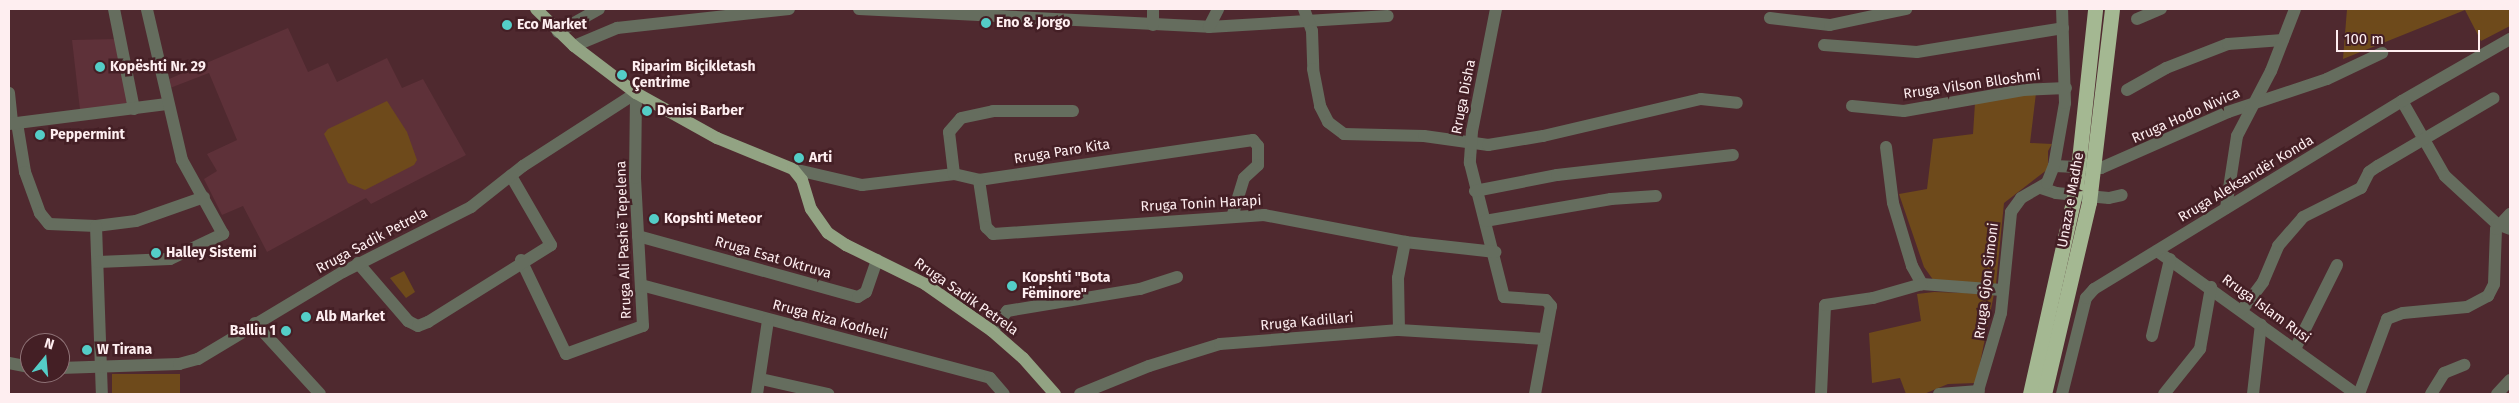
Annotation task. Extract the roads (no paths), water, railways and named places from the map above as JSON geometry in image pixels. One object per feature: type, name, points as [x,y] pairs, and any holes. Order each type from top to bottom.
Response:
[{"type":"highway","name":"Unaza e Madhe","points":[[2030,394],[2069,226],[2083,137],[2095,9]]},
{"type":"highway","name":"Unaza e Madhe","points":[[2044,394],[2087,211],[2097,146],[2112,9]]},
{"type":"main road","points":[[536,9],[574,46],[636,93],[722,140],[793,169]]},
{"type":"main road","name":"Rruga Sadik Petrela","points":[[793,169],[802,180],[821,225],[846,245],[925,284],[992,331],[1024,358],[1055,394]]},
{"type":"street","points":[[114,9],[134,109]]},
{"type":"street","points":[[98,262],[178,257],[223,234],[182,160],[167,104],[147,9]]},
{"type":"street","points":[[558,32],[600,9]]},
{"type":"street","points":[[574,46],[617,28],[770,9],[789,9]]},
{"type":"street","points":[[859,9],[1078,14],[1153,25],[1209,27],[1326,9]]},
{"type":"street","points":[[1153,9],[1153,25]]},
{"type":"street","points":[[1209,27],[1218,9]]},
{"type":"street","name":"Rruga Disha","points":[[1496,9],[1470,143],[1475,191],[1495,252],[1506,299],[1543,299],[1550,304],[1545,338]]},
{"type":"street","points":[[1770,18],[1830,25],[1906,9]]},
{"type":"street","name":"Rruga Gjon Simoni","points":[[1978,392],[1994,346],[2011,212],[2021,198],[2041,188],[2054,166],[2066,88],[2062,9]]},
{"type":"street","points":[[2137,19],[2161,9]]},
{"type":"street","points":[[2226,208],[2237,136],[2254,103],[2296,9]]},
{"type":"street","points":[[1307,13],[1388,16]]},
{"type":"street","points":[[1307,13],[1314,83],[1322,110],[1333,128],[1344,134],[1424,136],[1488,145],[1543,136],[1700,99],[1737,103]]},
{"type":"street","points":[[1824,45],[1916,52],[2063,28]]},
{"type":"street","name":"Rruga Aleksandër Konda","points":[[2062,394],[2086,298],[2157,250],[2402,101],[2510,39]]},
{"type":"street","points":[[2127,90],[2220,46],[2283,40]]},
{"type":"street","name":"Rruga Hodo Nivica","points":[[2054,166],[2101,168],[2254,103],[2327,79],[2382,53]]},
{"type":"street","name":"Rruga Vilson Blloshmi","points":[[1852,106],[1904,111],[2009,92],[2066,88]]},
{"type":"street","name":"Rruga Sadik Petrela","points":[[70,367],[191,362],[358,264],[471,207],[511,176],[636,93]]},
{"type":"street","name":"Rruga Ali Pashë Tepelena","points":[[521,260],[566,354],[643,326],[638,236],[636,93]]},
{"type":"street","points":[[9,94],[13,123],[25,172],[42,218],[54,224],[96,226],[146,219],[204,197]]},
{"type":"street","points":[[2242,310],[2263,282],[2278,246],[2303,217],[2361,188],[2369,172],[2423,142],[2494,98]]},
{"type":"street","points":[[2402,101],[2423,142],[2454,186],[2497,224],[2510,229]]},
{"type":"street","points":[[13,123],[167,104]]},
{"type":"street","points":[[954,174],[949,132],[961,118],[993,111],[1073,111]]},
{"type":"street","name":"Rruga Paro Kita","points":[[793,169],[862,185],[954,174],[979,180],[1253,140],[1258,146],[1258,165],[1244,178],[1233,215]]},
{"type":"street","points":[[1886,148],[1893,203],[1912,266],[1922,284]]},
{"type":"street","points":[[1475,191],[1557,175],[1733,155]]},
{"type":"street","points":[[358,264],[408,321],[418,326],[521,260],[551,245],[511,176]]},
{"type":"street","name":"Rruga Tonin Harapi","points":[[979,180],[986,228],[994,234],[1233,215],[1278,216],[1404,242],[1495,252]]},
{"type":"street","points":[[2041,188],[2074,195],[2122,195]]},
{"type":"street","points":[[1485,221],[1611,199],[1656,196]]},
{"type":"street","points":[[2358,394],[2386,319],[2404,313],[2467,306],[2488,296],[2494,284],[2497,224],[2510,214]]},
{"type":"street","points":[[96,226],[103,365],[102,394]]},
{"type":"street","name":"Rruga Esat Oktruva","points":[[638,236],[858,297],[866,292],[877,260]]},
{"type":"street","points":[[1399,330],[1398,278],[1404,242]]},
{"type":"street","name":"Rruga Islam Rusi","points":[[2157,250],[2358,394]]},
{"type":"street","points":[[2152,336],[2170,259]]},
{"type":"street","points":[[2294,349],[2337,265]]},
{"type":"street","points":[[992,331],[1007,311],[1140,289],[1177,277]]},
{"type":"street","points":[[1821,394],[1825,305],[1873,298],[1922,284],[2002,290]]},
{"type":"street","name":"Rruga Riza Kodheli","points":[[641,285],[990,378],[1004,394]]},
{"type":"street","points":[[2164,394],[2200,349],[2210,287]]},
{"type":"street","points":[[757,394],[761,379],[768,320]]},
{"type":"street","points":[[255,324],[320,394]]},
{"type":"street","points":[[2253,394],[2261,324]]},
{"type":"street","name":"Rruga Kadillari","points":[[1080,394],[1206,346],[1399,330],[1545,338]]},
{"type":"street","points":[[1534,394],[1545,338]]},
{"type":"street","points":[[2430,394],[2444,373],[2464,365]]},
{"type":"street","points":[[761,379],[828,394]]},
{"type":"street","points":[[2497,394],[2510,380]]},
{"type":"street","points":[[1939,394],[1978,392]]},
{"type":"place","name":"Eno & Jorgo","points":[[986,23]]},
{"type":"place","name":"Eco Market","points":[[507,25]]},
{"type":"place","name":"Kopështi Nr. 29","points":[[100,67]]},
{"type":"place","name":"Riparim Biçikletash Çentrime","points":[[622,75]]},
{"type":"place","name":"Denisi Barber","points":[[647,111]]},
{"type":"place","name":"Peppermint","points":[[40,135]]},
{"type":"place","name":"Arti","points":[[799,158]]},
{"type":"place","name":"Kopshti Meteor","points":[[654,219]]},
{"type":"place","name":"Halley Sistemi","points":[[156,253]]},
{"type":"place","name":"Kopshti \"Bota Fëminore\"","points":[[1012,286]]},
{"type":"place","name":"Alb Market","points":[[306,317]]},
{"type":"place","name":"Balliu 1","points":[[286,331]]},
{"type":"place","name":"W Tirana","points":[[87,350]]}]
